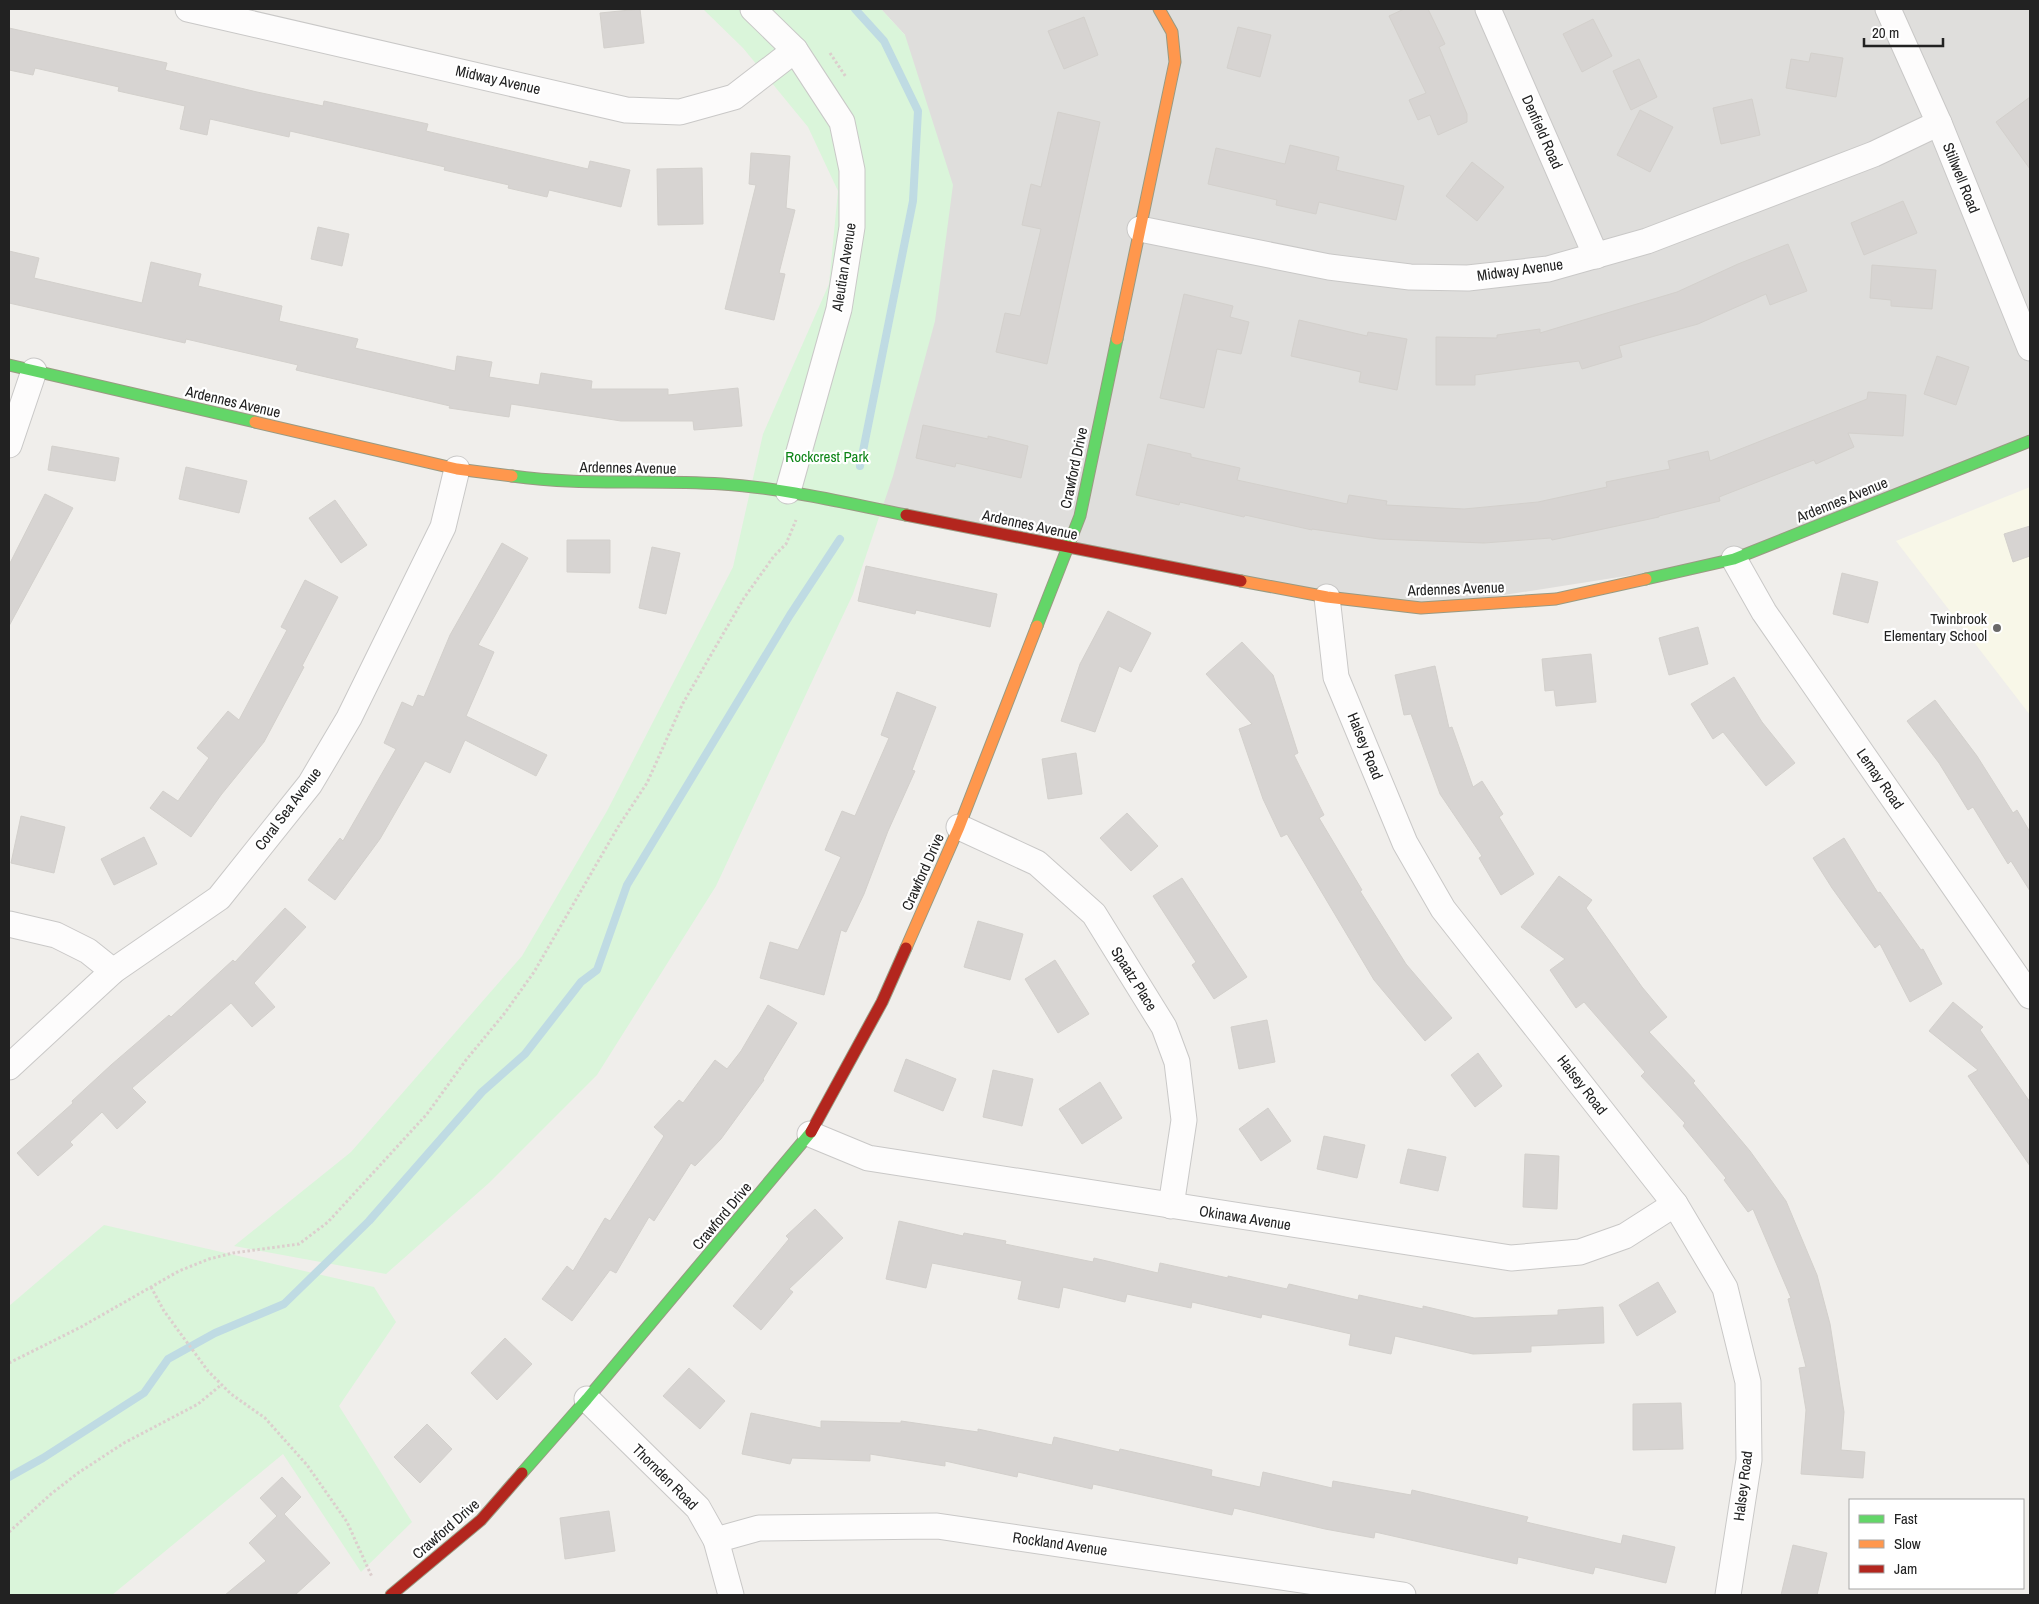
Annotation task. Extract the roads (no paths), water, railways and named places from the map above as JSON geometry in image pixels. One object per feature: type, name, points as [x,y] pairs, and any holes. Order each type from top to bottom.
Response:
[{"type":"street","name":"Midway Avenue","points":[[188,9],[626,110],[680,112],[734,97],[795,50]]},
{"type":"street","name":"Aleutian Avenue","points":[[753,9],[795,50],[842,122],[852,170],[852,227],[838,310],[798,493]]},
{"type":"street","name":"Crawford Drive","points":[[391,1595],[481,1520],[587,1399],[810,1134],[882,1002],[959,827],[1080,516],[1175,62],[1172,32],[1159,9]]},
{"type":"street","name":"Denfield Road","points":[[1488,9],[1596,256]]},
{"type":"street","name":"Stillwell Road","points":[[1888,9],[1938,123],[2030,348]]},
{"type":"street","name":"Midway Avenue","points":[[1140,229],[1329,267],[1410,278],[1468,278],[1548,269],[1647,241],[1874,154],[1938,123]]},
{"type":"street","name":"Ardennes Avenue","points":[[9,365],[457,469],[547,482],[720,484],[798,493],[1068,548],[1327,597],[1422,608],[1556,599],[1734,559],[2030,441]]},
{"type":"street","points":[[9,445],[34,371]]},
{"type":"street","name":"Coral Sea Avenue","points":[[9,1067],[113,971],[220,898],[310,784],[349,718],[443,527],[457,469]]},
{"type":"street","name":"Lemay Road","points":[[1734,559],[1764,612],[2030,996]]},
{"type":"street","name":"Halsey Road","points":[[1327,597],[1336,677],[1405,843],[1443,909],[1675,1204],[1725,1288],[1748,1382],[1749,1460],[1728,1595]]},
{"type":"street","name":"Spaatz Place","points":[[959,827],[1037,863],[1094,914],[1164,1027],[1177,1062],[1184,1120],[1171,1206]]},
{"type":"street","points":[[9,924],[56,935],[88,951],[113,971]]},
{"type":"street","name":"Okinawa Avenue","points":[[810,1134],[868,1158],[1511,1258],[1580,1252],[1625,1236],[1675,1204]]},
{"type":"street","name":"Thornden Road","points":[[587,1399],[698,1508],[716,1540],[731,1595]]},
{"type":"street","name":"Rockland Avenue","points":[[716,1540],[759,1528],[937,1526],[1403,1595]]},
{"type":"waterway","points":[[855,9],[884,41],[918,111],[913,201],[860,466]]},
{"type":"waterway","points":[[9,1477],[43,1458],[144,1393],[168,1359],[215,1333],[284,1304],[369,1221],[482,1092],[525,1054],[581,982],[597,970],[627,885],[790,615],[840,539]]},
{"type":"place","name":"Twinbrook Elementary School","points":[[1997,628]]},
{"type":"park label","name":"Rockcrest Park","points":[[827,457]]}]
